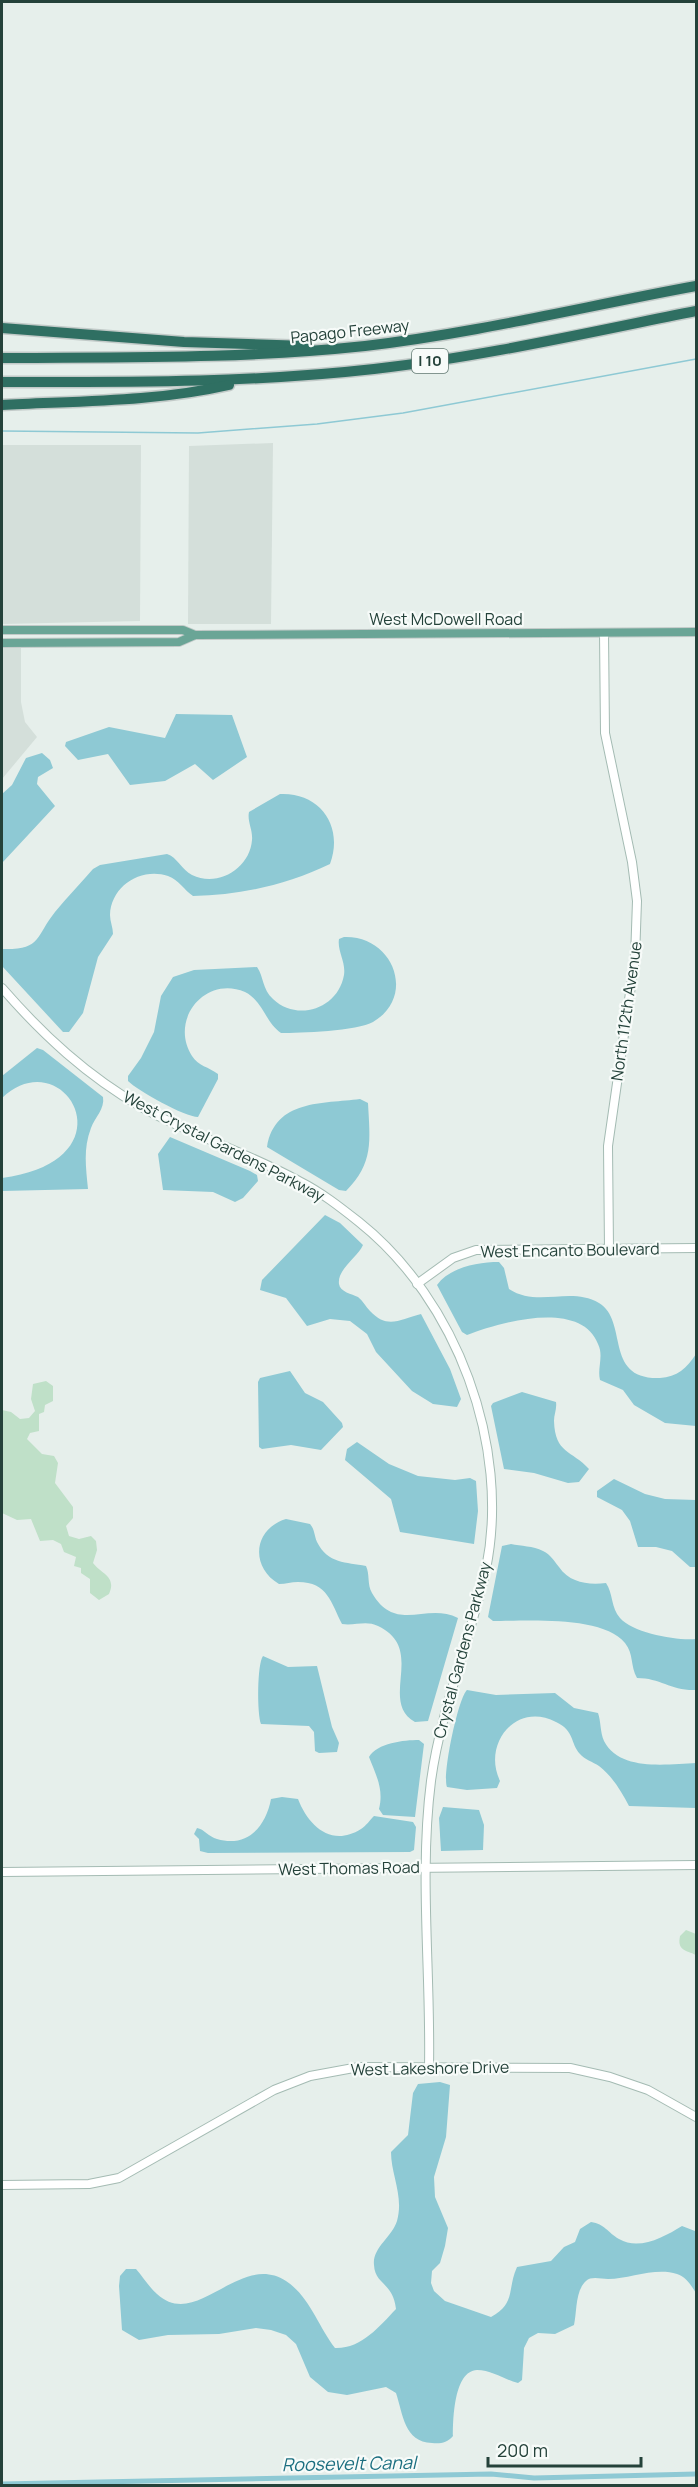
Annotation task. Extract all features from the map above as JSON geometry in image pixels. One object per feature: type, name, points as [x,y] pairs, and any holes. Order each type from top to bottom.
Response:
[{"type":"highway","name":"Papago Freeway","points":[[2,358],[214,357],[343,348],[463,331],[678,290],[696,284]]},
{"type":"highway","name":"I 10","points":[[2,382],[253,379],[406,365],[696,311]]},
{"type":"highway","points":[[606,329],[696,318]]},
{"type":"highway","points":[[2,328],[184,342],[343,348]]},
{"type":"highway","points":[[2,405],[194,393],[253,379]]},
{"type":"main road","name":"West McDowell Road","points":[[2,630],[183,630],[195,635],[696,632]]},
{"type":"main road","name":"West McDowell Road","points":[[2,643],[179,642],[195,635]]},
{"type":"street","name":"North 112th Avenue","points":[[604,633],[605,734],[632,862],[637,901],[635,958],[608,1146],[609,1249]]},
{"type":"street","name":"West Crystal Gardens Parkway","points":[[2,988],[52,1043],[109,1086],[154,1113],[267,1164],[325,1196],[375,1237],[417,1284]]},
{"type":"street","name":"West Encanto Boulevard","points":[[417,1284],[447,1262],[476,1250],[696,1248]]},
{"type":"street","name":"Crystal Gardens Parkway","points":[[417,1284],[448,1334],[477,1405],[488,1460],[491,1508],[486,1565],[478,1604],[447,1701],[433,1766],[428,1813],[427,1867],[429,2067]]},
{"type":"street","name":"West Thomas Road","points":[[2,1872],[696,1865]]},
{"type":"street","name":"West Lakeshore Drive","points":[[2,2185],[89,2184],[118,2178],[231,2113],[291,2082],[333,2070],[359,2067],[549,2066],[584,2070],[648,2090],[696,2117]]},
{"type":"shaded area","points":[[273,443],[271,624],[188,624],[189,446]]},
{"type":"shaded area","points":[[2,445],[141,445],[140,621],[2,624]]},
{"type":"shaded area","points":[[2,648],[21,648],[21,702],[25,722],[37,737],[2,779]]},
{"type":"green space","points":[[46,1381],[53,1386],[53,1401],[45,1405],[44,1412],[39,1414],[39,1431],[30,1433],[27,1439],[42,1454],[54,1456],[58,1463],[55,1483],[73,1507],[73,1518],[66,1526],[69,1536],[79,1539],[91,1536],[96,1541],[97,1550],[93,1563],[110,1579],[111,1583],[109,1594],[99,1600],[90,1593],[90,1579],[81,1573],[81,1568],[74,1566],[76,1557],[64,1552],[61,1544],[53,1540],[40,1541],[31,1519],[17,1520],[2,1513],[2,1410],[11,1412],[20,1419],[29,1418],[35,1411],[31,1399],[33,1384]]},
{"type":"green space","points":[[686,1930],[696,1934],[696,1955],[683,1949],[680,1945],[680,1936]]},
{"type":"water","points":[[176,714],[232,715],[247,757],[213,780],[195,764],[165,781],[130,785],[108,754],[78,760],[65,746],[66,742],[109,727],[165,738]]},
{"type":"water","points":[[42,753],[50,760],[53,768],[38,777],[37,784],[55,806],[2,863],[2,794],[12,785],[26,758]]},
{"type":"water","points":[[280,794],[307,799],[325,814],[334,837],[334,850],[330,864],[297,878],[263,888],[228,894],[193,896],[172,878],[158,874],[148,874],[129,881],[116,895],[112,905],[110,915],[113,934],[98,957],[83,1013],[69,1032],[63,1032],[2,966],[2,949],[24,947],[36,940],[60,906],[93,869],[100,865],[167,854],[188,873],[202,878],[212,879],[231,873],[239,867],[250,850],[252,836],[249,812]]},
{"type":"water","points":[[344,937],[361,939],[375,946],[386,956],[393,969],[396,983],[394,997],[386,1011],[373,1022],[355,1028],[281,1033],[251,996],[230,988],[217,990],[205,995],[195,1004],[188,1015],[185,1028],[186,1042],[194,1059],[218,1074],[218,1079],[198,1117],[162,1103],[128,1081],[128,1076],[141,1058],[154,1032],[161,996],[173,977],[194,970],[257,967],[273,999],[293,1010],[315,1008],[325,1004],[340,987],[344,970],[339,939]]},
{"type":"water","points":[[37,1048],[43,1050],[103,1097],[103,1105],[91,1128],[87,1143],[88,1189],[2,1191],[2,1178],[43,1167],[67,1150],[77,1129],[75,1109],[64,1093],[47,1083],[25,1084],[2,1098],[2,1076]]},
{"type":"water","points":[[360,1099],[368,1103],[368,1151],[362,1171],[346,1191],[339,1190],[267,1147],[272,1131],[290,1112],[316,1104]]},
{"type":"water","points":[[170,1137],[250,1171],[257,1175],[258,1181],[243,1198],[235,1202],[213,1192],[163,1190],[158,1154]]},
{"type":"water","points":[[325,1215],[340,1223],[363,1245],[341,1273],[340,1287],[358,1297],[376,1317],[389,1322],[421,1314],[450,1369],[461,1399],[457,1407],[433,1404],[412,1391],[376,1352],[367,1334],[350,1321],[330,1319],[307,1326],[286,1298],[260,1290],[262,1280]]},
{"type":"water","points":[[499,1262],[504,1268],[509,1289],[520,1294],[531,1297],[577,1296],[599,1303],[608,1311],[624,1360],[631,1370],[642,1376],[660,1378],[672,1376],[689,1364],[696,1354],[696,1426],[665,1423],[634,1405],[623,1390],[600,1380],[600,1348],[589,1330],[575,1322],[558,1318],[539,1318],[518,1320],[467,1335],[462,1332],[437,1285],[449,1274],[465,1267]]},
{"type":"water","points":[[290,1371],[305,1393],[323,1402],[342,1423],[343,1427],[321,1450],[291,1445],[262,1449],[259,1447],[258,1382],[260,1378]]},
{"type":"water","points":[[522,1392],[556,1402],[554,1421],[558,1440],[565,1450],[589,1469],[579,1482],[568,1483],[534,1473],[504,1469],[491,1406],[493,1403]]},
{"type":"water","points":[[357,1442],[389,1464],[418,1476],[455,1480],[470,1478],[476,1481],[478,1511],[474,1544],[400,1532],[391,1499],[345,1460],[347,1449]]},
{"type":"water","points":[[614,1479],[645,1494],[665,1499],[696,1500],[696,1567],[690,1567],[672,1551],[656,1547],[638,1547],[630,1521],[622,1510],[597,1497],[597,1491]]},
{"type":"water","points":[[286,1519],[310,1524],[321,1549],[332,1558],[366,1566],[372,1593],[381,1605],[391,1612],[401,1615],[446,1614],[458,1618],[428,1721],[415,1722],[405,1713],[400,1701],[399,1648],[392,1636],[374,1624],[342,1624],[331,1601],[322,1590],[308,1583],[279,1584],[263,1568],[259,1549],[262,1539],[275,1524]]},
{"type":"water","points":[[511,1544],[543,1551],[568,1577],[574,1580],[593,1584],[606,1583],[617,1614],[635,1628],[678,1639],[696,1639],[696,1690],[680,1689],[653,1680],[637,1678],[630,1651],[625,1643],[614,1634],[600,1628],[563,1622],[493,1621],[488,1617],[502,1546]]},
{"type":"water","points":[[263,1656],[288,1667],[317,1666],[332,1727],[339,1743],[337,1752],[319,1753],[315,1751],[314,1732],[309,1726],[261,1724],[258,1689]]},
{"type":"water","points":[[467,1690],[496,1695],[555,1693],[574,1708],[598,1713],[604,1741],[611,1751],[621,1758],[659,1765],[696,1763],[696,1808],[629,1806],[608,1775],[599,1766],[580,1754],[566,1729],[556,1722],[541,1717],[528,1717],[516,1722],[506,1730],[499,1741],[496,1767],[500,1781],[497,1788],[467,1790],[447,1787],[447,1768],[452,1737],[459,1707]]},
{"type":"water","points":[[419,1740],[424,1744],[415,1817],[383,1815],[379,1809],[381,1795],[378,1782],[369,1757],[384,1745]]},
{"type":"water","points":[[282,1797],[298,1799],[302,1809],[314,1825],[331,1835],[350,1834],[363,1828],[374,1816],[413,1822],[416,1827],[414,1850],[410,1852],[208,1853],[200,1851],[199,1839],[194,1834],[197,1828],[217,1839],[238,1840],[254,1832],[260,1826],[269,1809],[271,1799]]},
{"type":"water","points":[[443,1807],[479,1810],[484,1825],[483,1850],[441,1851],[439,1818]]},
{"type":"water","points":[[440,2082],[450,2085],[446,2137],[434,2177],[435,2197],[448,2228],[440,2263],[432,2271],[431,2283],[434,2291],[445,2301],[491,2317],[499,2312],[508,2301],[517,2267],[551,2261],[564,2247],[575,2242],[580,2229],[591,2222],[603,2226],[619,2239],[635,2244],[659,2238],[682,2226],[695,2231],[696,2293],[683,2277],[669,2272],[588,2279],[582,2285],[578,2296],[574,2325],[555,2334],[538,2333],[529,2338],[524,2348],[522,2380],[518,2383],[488,2372],[477,2370],[469,2372],[459,2387],[456,2397],[453,2436],[446,2442],[438,2443],[423,2441],[410,2432],[403,2418],[396,2393],[386,2387],[347,2395],[328,2392],[310,2377],[296,2344],[286,2335],[256,2328],[219,2334],[168,2335],[139,2340],[122,2330],[120,2276],[126,2269],[136,2269],[157,2294],[172,2303],[187,2303],[203,2298],[235,2282],[252,2276],[269,2274],[286,2281],[301,2295],[335,2348],[353,2345],[369,2336],[396,2309],[388,2288],[377,2277],[374,2265],[376,2253],[394,2227],[399,2212],[391,2152],[408,2135],[413,2093],[418,2084]]},
{"type":"waterway","points":[[2,431],[198,433],[317,424],[403,413],[696,359]]},
{"type":"waterway","name":"Roosevelt Canal","points":[[2,2484],[491,2474],[534,2478],[696,2474]]}]
